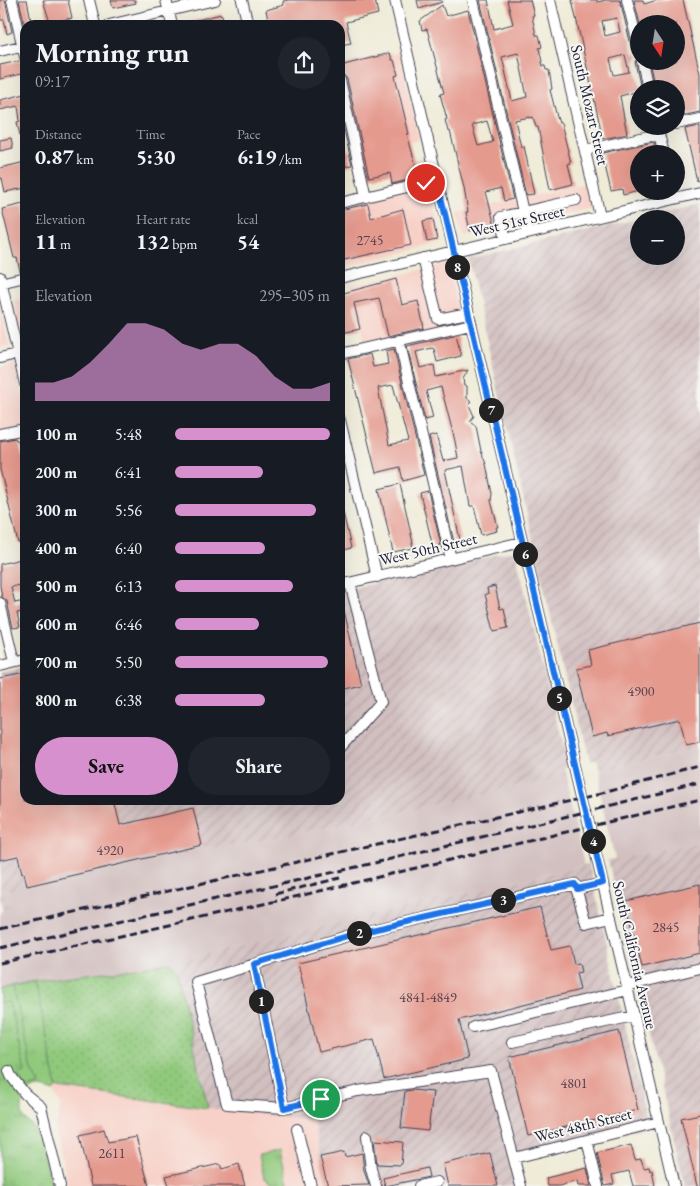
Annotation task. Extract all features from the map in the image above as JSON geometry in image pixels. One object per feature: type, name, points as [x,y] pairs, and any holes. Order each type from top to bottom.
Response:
[{"type":"street","points":[[12,0],[20,30]]},
{"type":"street","points":[[89,0],[94,20]]},
{"type":"street","points":[[166,0],[171,20]]},
{"type":"street","points":[[130,20],[215,0]]},
{"type":"street","points":[[242,0],[247,20]]},
{"type":"street","name":"South California Avenue","points":[[395,0],[674,1186]]},
{"type":"street","points":[[473,0],[528,234]]},
{"type":"street","name":"South Mozart Street","points":[[550,0],[600,216]]},
{"type":"street","points":[[627,0],[631,15]]},
{"type":"street","points":[[0,51],[20,46]]},
{"type":"street","points":[[345,102],[366,197]]},
{"type":"street","points":[[685,122],[700,119]]},
{"type":"street","points":[[585,150],[640,135]]},
{"type":"street","points":[[345,202],[437,180]]},
{"type":"street","name":"West 51st Street","points":[[685,194],[700,193]]},
{"type":"street","points":[[506,239],[501,217],[576,200]]},
{"type":"street","name":"West 51st Street","points":[[345,277],[528,234],[656,200]]},
{"type":"street","points":[[423,258],[438,319],[468,313]]},
{"type":"street","points":[[20,278],[0,281],[20,346]]},
{"type":"street","points":[[345,353],[471,324]]},
{"type":"street","points":[[400,340],[450,559]]},
{"type":"street","points":[[0,358],[20,353]]},
{"type":"street","points":[[0,434],[20,429]]},
{"type":"street","points":[[345,441],[377,577]]},
{"type":"street","name":"West 50th Street","points":[[345,584],[522,542]]},
{"type":"street","points":[[345,584],[381,702],[345,742]]},
{"type":"street","points":[[0,603],[14,662]]},
{"type":"street","points":[[0,666],[20,661]]},
{"type":"street","points":[[577,889],[603,883]]},
{"type":"street","points":[[521,1186],[491,1070],[358,1091],[284,1108],[227,1104],[196,982],[354,934],[575,884],[586,923],[611,917]]},
{"type":"street","points":[[254,964],[284,1108]]},
{"type":"street","points":[[473,1027],[700,968]]},
{"type":"street","points":[[512,1042],[634,1016]]},
{"type":"street","points":[[9,1071],[25,1094],[41,1107],[60,1186]]},
{"type":"street","name":"West 48th Street","points":[[514,1158],[659,1122]]},
{"type":"street","points":[[296,1129],[311,1186]]},
{"type":"street","points":[[368,1136],[371,1169],[376,1186]]},
{"type":"street","points":[[587,1140],[598,1186]]},
{"type":"street","points":[[419,1186],[437,1182]]},
{"type":"shaded area","points":[[400,52],[419,140],[356,154],[345,103],[345,65]]},
{"type":"shaded area","points":[[429,182],[442,243],[345,267],[345,202]]},
{"type":"shaded area","points":[[587,183],[592,208],[464,237],[458,213]]},
{"type":"shaded area","points":[[700,204],[700,746],[594,771],[591,762],[585,764],[468,259],[630,221],[630,265],[685,265],[685,210],[676,210]]},
{"type":"shaded area","points":[[447,264],[462,326],[367,348],[351,286]]},
{"type":"shaded area","points":[[20,299],[20,333],[14,300]]},
{"type":"shaded area","points":[[0,304],[9,346],[0,348]]},
{"type":"shaded area","points":[[15,364],[20,385],[20,430],[0,434],[0,368]]},
{"type":"shaded area","points":[[515,550],[567,768],[561,770],[563,778],[261,841],[203,849],[201,845],[6,891],[10,910],[3,911],[0,900],[0,672],[20,667],[20,805],[345,805],[345,590]]},
{"type":"shaded area","points":[[700,746],[700,842],[615,859],[594,771]]},
{"type":"shaded area","points":[[563,778],[584,865],[181,960],[176,968],[169,962],[135,969],[35,981],[0,989],[0,912],[9,909],[6,891],[202,845],[203,849],[261,841]]},
{"type":"shaded area","points":[[700,842],[700,1186],[685,1186],[608,860]]},
{"type":"shaded area","points":[[589,864],[648,1127],[517,1158],[522,1186],[327,1186],[313,1120],[208,1108],[176,968],[181,960]]},
{"type":"shaded area","points":[[57,1088],[313,1120],[327,1186],[68,1186],[55,1130],[61,1105],[54,1092]]},
{"type":"green space","points":[[169,962],[176,968],[208,1108],[58,1088],[56,1090],[12,986]]},
{"type":"green space","points":[[35,981],[57,1088],[54,1092],[38,1088],[34,1089],[24,1099],[22,1112],[25,1119],[39,1134],[51,1186],[0,1186],[0,989]]},
{"type":"green space","points":[[12,986],[32,1070],[40,1085],[28,1089],[18,1076],[25,1072],[9,1002],[0,1003],[0,989]]},
{"type":"green space","points":[[280,1150],[289,1186],[275,1186],[264,1178],[259,1155]]},
{"type":"building","points":[[0,0],[5,0],[12,32],[7,34],[4,20],[0,20]]},
{"type":"building","points":[[19,0],[27,0],[31,20],[24,20]]},
{"type":"building","points":[[43,0],[68,0],[72,18],[49,20]]},
{"type":"building","points":[[111,0],[135,0],[136,3],[113,8]]},
{"type":"building","points":[[375,0],[378,14],[346,22],[351,43],[345,44],[345,20],[268,20],[266,10],[284,5],[283,1]]},
{"type":"building","points":[[417,0],[441,0],[442,2],[419,9]]},
{"type":"building","points":[[480,0],[488,0],[494,29],[513,24],[507,0],[530,0],[536,35],[539,35],[542,47],[539,48],[543,66],[545,66],[546,70],[549,70],[552,89],[550,90],[571,163],[568,164],[573,184],[550,190],[538,127],[536,127],[533,117],[515,120],[521,147],[524,146],[534,194],[526,195]],"holes":[[[518,53],[527,97],[512,101],[502,57]]]},
{"type":"building","points":[[572,0],[597,0],[597,2],[620,0],[630,42],[630,70],[637,70],[639,80],[630,80],[630,93],[620,96],[627,134],[603,139]],"holes":[[[617,18],[620,32],[605,36],[602,21]],[[625,55],[629,72],[614,75],[610,59]]]},
{"type":"building","points":[[634,0],[643,0],[644,4],[658,0],[683,0],[700,74],[700,112],[685,115],[685,80],[653,80],[651,70],[685,70],[685,15],[638,15]]},
{"type":"building","points":[[442,5],[446,16],[468,10],[513,199],[504,201],[501,188],[486,192],[495,226],[470,231],[464,188],[450,131],[448,131],[445,120],[447,119],[440,94],[444,93],[427,29],[422,30],[420,21]],"holes":[[[487,121],[493,142],[478,146],[472,125]]]},
{"type":"building","points":[[221,14],[224,20],[197,20]]},
{"type":"building","points":[[390,53],[398,75],[395,76],[409,134],[407,134],[419,177],[392,184],[390,173],[369,177],[345,77],[345,65]]},
{"type":"building","points":[[19,61],[20,74],[0,79],[0,65]]},
{"type":"building","points":[[20,95],[20,121],[18,106],[0,110],[0,100]]},
{"type":"building","points":[[20,121],[20,135],[17,122]]},
{"type":"building","points":[[700,126],[700,180],[697,181],[685,129]]},
{"type":"building","points":[[345,134],[352,165],[345,166]]},
{"type":"building","points":[[11,138],[13,148],[0,151],[0,140]]},
{"type":"building","points":[[654,142],[654,145],[640,145]]},
{"type":"building","points":[[630,147],[630,193],[623,195],[622,189],[611,191],[602,153]]},
{"type":"building","points":[[20,163],[20,189],[5,192],[2,178],[0,179],[0,168]]},
{"type":"building","points":[[368,204],[371,218],[403,209],[411,245],[345,260],[345,209]]},
{"type":"building","points":[[20,205],[20,271],[17,258],[14,258],[2,209]]},
{"type":"building","points":[[433,219],[437,240],[427,242],[423,221]]},
{"type":"building","points":[[396,279],[402,305],[418,301],[424,328],[388,336],[379,298],[354,303],[360,329],[345,332],[345,293]]},
{"type":"building","points":[[454,335],[457,338],[461,356],[437,362],[434,349],[432,348],[416,352],[420,368],[434,365],[436,377],[468,370],[463,379],[464,385],[467,386],[467,398],[470,400],[471,403],[469,405],[474,416],[470,421],[476,426],[481,451],[486,464],[492,494],[491,501],[498,527],[496,527],[497,531],[481,535],[474,506],[470,506],[463,466],[445,470],[460,540],[454,542],[429,437],[436,435],[443,461],[458,458],[455,441],[441,387],[426,391],[433,418],[425,420],[407,346]]},
{"type":"building","points":[[394,349],[424,475],[403,481],[400,467],[376,473],[348,359],[370,354],[373,367],[388,364],[386,351]],"holes":[[[393,385],[408,441],[389,445],[378,388]]]},
{"type":"building","points":[[15,438],[18,440],[20,447],[20,543],[18,543],[0,469],[0,441]]},
{"type":"building","points":[[400,484],[413,548],[393,552],[379,489]]},
{"type":"building","points":[[428,491],[441,545],[433,547],[420,493]]},
{"type":"building","points":[[345,521],[351,548],[345,550]]},
{"type":"building","points":[[20,559],[20,585],[11,587],[15,603],[20,602],[20,612],[17,613],[20,627],[13,628],[7,601],[2,597],[0,564]]},
{"type":"building","points":[[495,586],[500,609],[504,608],[508,628],[494,631],[485,594],[488,594],[487,588]]},
{"type":"building","points":[[345,615],[361,684],[345,688]]},
{"type":"building","points":[[700,623],[700,742],[686,745],[680,719],[608,736],[607,733],[592,737],[576,668],[591,665],[588,650]]},
{"type":"building","points":[[20,675],[20,805],[115,805],[120,825],[193,808],[202,845],[27,886],[18,856],[0,860],[0,679]]},
{"type":"building","points":[[700,884],[700,953],[642,967],[626,901]]},
{"type":"building","points":[[540,907],[551,950],[570,946],[574,964],[579,963],[581,972],[576,973],[580,990],[459,1020],[468,1059],[384,1079],[374,1039],[319,1052],[298,963]]},
{"type":"building","points":[[619,1031],[638,1110],[528,1136],[509,1057]]},
{"type":"building","points":[[405,1091],[433,1092],[428,1131],[401,1128]]},
{"type":"building","points":[[700,1114],[700,1186],[697,1186],[681,1118]]},
{"type":"building","points":[[104,1129],[108,1142],[136,1137],[149,1186],[91,1186],[80,1135]]},
{"type":"building","points":[[374,1140],[403,1142],[401,1165],[377,1164]]},
{"type":"building","points":[[631,1145],[635,1160],[641,1159],[644,1168],[649,1167],[650,1171],[652,1170],[655,1186],[633,1186],[629,1171],[612,1175],[614,1184],[605,1186],[597,1153]]},
{"type":"building","points":[[344,1152],[345,1157],[362,1153],[364,1171],[369,1185],[328,1186],[320,1157]]},
{"type":"building","points":[[490,1153],[498,1186],[448,1186],[443,1164]]},
{"type":"building","points":[[220,1164],[222,1169],[239,1164],[245,1186],[169,1186],[166,1176]]},
{"type":"building","points":[[427,1168],[429,1177],[385,1186],[383,1178]]},
{"type":"building","points":[[587,1168],[591,1186],[578,1186],[577,1181],[559,1186],[548,1186],[546,1178]]},
{"type":"railway","points":[[0,929],[598,794],[700,767]]},
{"type":"railway","points":[[0,948],[370,864],[700,784]]},
{"type":"railway","points":[[0,963],[299,896],[700,800]]},
{"type":"railway","points":[[275,894],[340,878]]},
{"type":"route","points":[[321,1099],[284,1108],[254,964],[354,934],[575,884],[577,889],[603,883],[437,180],[426,183]]}]
